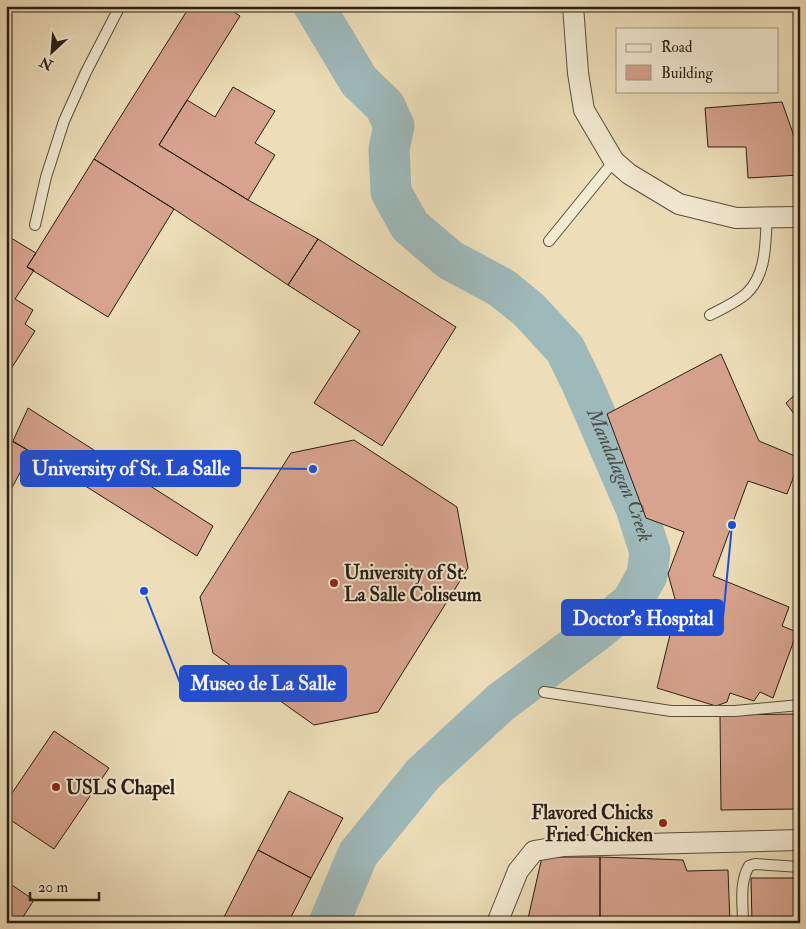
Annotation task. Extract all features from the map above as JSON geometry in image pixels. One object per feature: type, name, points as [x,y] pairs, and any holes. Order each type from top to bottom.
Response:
[{"type":"street","points":[[573,6],[578,73],[584,110],[614,160],[629,174],[679,204],[736,218],[800,218]]},
{"type":"street","points":[[497,923],[518,871],[534,851],[564,846],[800,840]]},
{"type":"lane","points":[[36,225],[46,177],[64,121],[86,72],[120,6]]},
{"type":"lane","points":[[549,241],[614,160]]},
{"type":"lane","points":[[710,315],[747,293],[760,275],[764,258],[767,218]]},
{"type":"lane","points":[[544,692],[671,711],[734,711],[800,705]]},
{"type":"lane","points":[[743,923],[742,883],[744,874],[749,866],[755,864],[800,867]]},
{"type":"building","points":[[190,6],[225,6],[240,16],[159,145],[248,200],[318,239],[288,285],[174,209],[94,159]]},
{"type":"building","points":[[794,6],[800,6],[800,113],[797,113]]},
{"type":"building","points":[[233,87],[275,111],[255,143],[275,155],[248,200],[159,145],[187,100],[215,117]]},
{"type":"building","points":[[782,102],[795,139],[799,175],[748,178],[746,147],[708,147],[705,108]]},
{"type":"building","points":[[94,159],[174,209],[108,317],[27,267]]},
{"type":"building","points":[[6,235],[36,253],[27,267],[34,270],[15,299],[33,310],[25,324],[35,331],[11,369],[6,366]]},
{"type":"building","points":[[318,239],[456,327],[382,446],[314,403],[360,331],[288,285]]},
{"type":"building","points":[[721,354],[759,441],[800,458],[800,460],[787,494],[748,481],[713,576],[789,607],[782,626],[797,632],[773,698],[760,692],[754,701],[730,693],[727,702],[716,706],[657,688],[677,606],[668,574],[684,532],[646,518],[607,414]]},
{"type":"building","points":[[800,390],[800,422],[786,403]]},
{"type":"building","points":[[28,408],[213,526],[197,556],[13,441]]},
{"type":"building","points":[[6,438],[31,452],[6,499]]},
{"type":"building","name":"University of St. La Salle Coliseum","points":[[354,440],[457,507],[468,568],[378,712],[314,725],[213,653],[200,597],[291,453]]},
{"type":"building","points":[[800,714],[800,809],[721,810],[720,715]]},
{"type":"building","name":"USLS Chapel","points":[[54,731],[109,768],[54,849],[6,817],[6,802]]},
{"type":"building","points":[[289,791],[343,818],[311,878],[258,850]]},
{"type":"building","points":[[258,850],[311,878],[288,923],[221,923]]},
{"type":"building","points":[[542,857],[600,857],[600,923],[527,923]]},
{"type":"building","points":[[600,857],[683,860],[687,871],[728,870],[730,923],[600,923]]},
{"type":"building","points":[[751,878],[800,878],[800,923],[752,923]]},
{"type":"building","points":[[6,881],[34,900],[19,923],[6,923]]},
{"type":"waterway","name":"Mandalagan Creek","points":[[314,6],[359,81],[385,106],[394,126],[389,149],[391,192],[410,226],[450,260],[502,288],[529,310],[565,349],[636,508],[650,552],[647,575],[632,602],[501,702],[423,774],[358,854],[329,923]]},
{"type":"place","name":"University of St. La Salle","points":[[313,469]]},
{"type":"place","name":"Doctor's Hospital","points":[[732,525]]},
{"type":"place","name":"University of St. La Salle Coliseum","points":[[334,583]]},
{"type":"place","name":"Museo de La Salle","points":[[144,591]]},
{"type":"place","name":"USLS Chapel","points":[[56,787]]},
{"type":"place","name":"Flavored Chicks Fried Chicken","points":[[663,823]]}]
